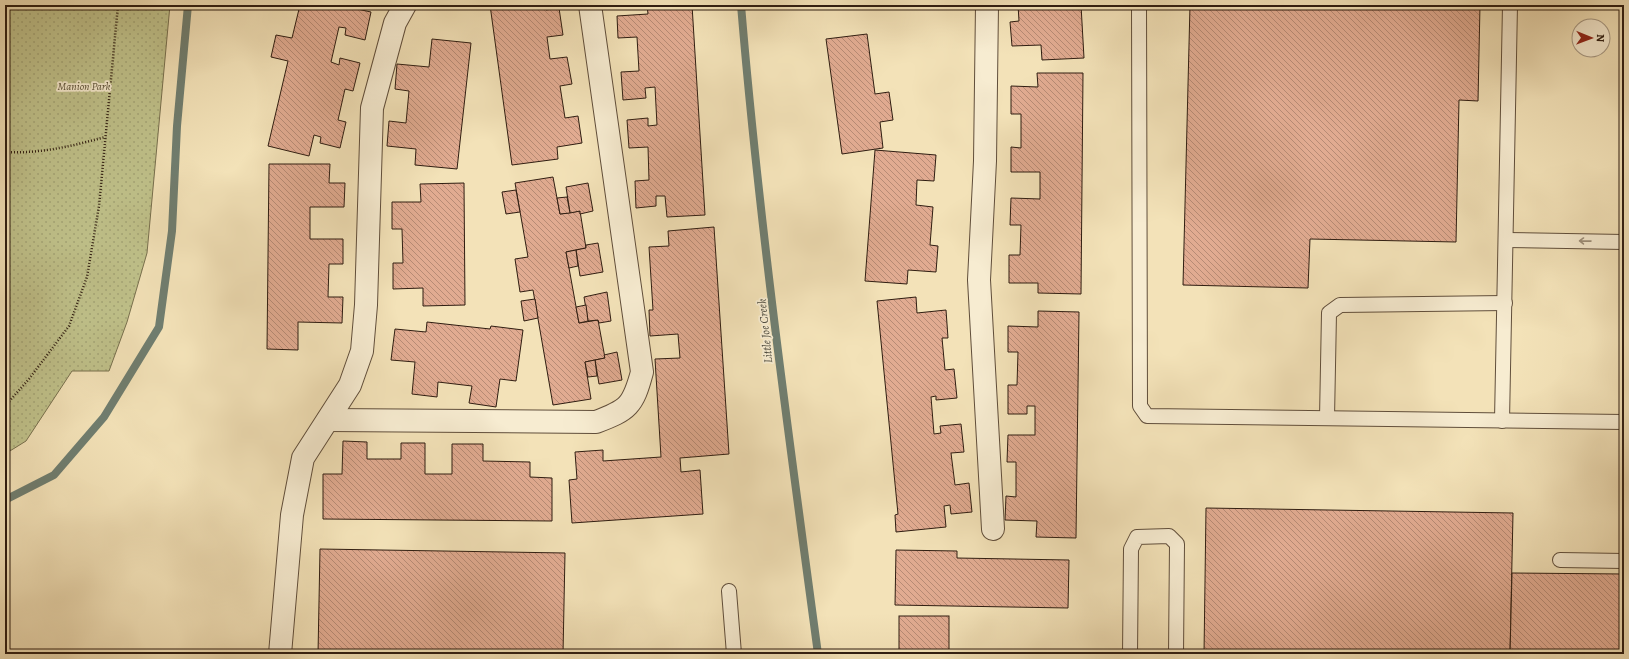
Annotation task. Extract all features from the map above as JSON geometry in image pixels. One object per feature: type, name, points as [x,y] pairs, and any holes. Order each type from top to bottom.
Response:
[{"type":"street","points":[[280,654],[292,515],[303,458],[350,385],[362,351],[366,305],[372,108],[395,23],[405,5]]},
{"type":"street","points":[[328,420],[596,422],[614,415],[628,406],[632,400],[636,393],[642,372],[590,5]]},
{"type":"street","points":[[987,5],[985,161],[979,280],[994,529]]},
{"type":"lane","points":[[1139,5],[1140,406],[1147,416],[1624,422]]},
{"type":"lane","points":[[1502,421],[1510,5]]},
{"type":"lane","points":[[1506,240],[1624,242]]},
{"type":"lane","points":[[1327,418],[1329,313],[1340,305],[1505,303]]},
{"type":"lane","points":[[1130,654],[1131,549],[1137,537],[1169,536],[1177,544],[1176,654]]},
{"type":"lane","points":[[1560,560],[1624,561]]},
{"type":"lane","points":[[730,591],[734,654]]},
{"type":"path","points":[[5,406],[29,379],[69,326],[87,276],[99,206],[118,5]]},
{"type":"path","points":[[5,152],[15,153],[72,147],[105,137]]},
{"type":"green space","name":"Manion Park","points":[[5,5],[170,5],[147,253],[127,322],[109,371],[72,371],[26,441],[5,454]]},
{"type":"building","points":[[300,5],[358,5],[357,9],[371,12],[365,40],[345,35],[346,28],[339,27],[331,62],[339,65],[340,58],[360,63],[353,91],[345,89],[338,120],[346,122],[340,148],[320,143],[321,137],[314,135],[309,156],[268,146],[288,61],[271,57],[276,35],[292,38]]},
{"type":"building","points":[[490,5],[545,5],[546,10],[559,8],[563,35],[547,37],[550,59],[567,57],[572,84],[560,86],[565,118],[578,116],[582,143],[557,147],[558,159],[512,165]]},
{"type":"building","points":[[647,5],[692,5],[705,215],[667,217],[665,196],[656,196],[656,206],[636,208],[635,181],[649,180],[648,147],[629,148],[627,120],[648,118],[648,126],[657,125],[655,87],[645,88],[646,98],[623,100],[621,72],[639,71],[637,37],[618,38],[617,16],[648,14]]},
{"type":"building","points":[[1018,5],[1081,5],[1084,58],[1042,60],[1041,45],[1012,46],[1010,22],[1019,21]]},
{"type":"building","points":[[1190,5],[1480,5],[1478,101],[1459,100],[1456,242],[1310,239],[1308,288],[1183,285]]},
{"type":"building","points":[[867,34],[875,94],[889,92],[893,120],[880,122],[883,148],[842,154],[826,39]]},
{"type":"building","points":[[432,39],[471,43],[457,169],[415,165],[416,149],[387,146],[389,121],[406,123],[409,91],[395,89],[397,64],[429,67]]},
{"type":"building","points":[[1037,73],[1083,73],[1081,294],[1038,293],[1038,283],[1009,283],[1009,255],[1020,255],[1021,225],[1010,225],[1011,198],[1040,199],[1040,172],[1011,172],[1011,147],[1021,148],[1021,114],[1011,114],[1011,86],[1038,87]]},
{"type":"building","points":[[875,150],[936,155],[934,181],[917,180],[916,205],[933,207],[930,245],[938,246],[936,272],[908,270],[907,284],[865,281]]},
{"type":"building","points":[[269,164],[330,164],[329,183],[345,183],[344,207],[310,207],[310,239],[343,239],[343,264],[329,264],[328,297],[343,297],[342,323],[298,322],[298,350],[267,349]]},
{"type":"building","points":[[553,177],[560,214],[580,211],[586,248],[566,252],[579,323],[598,320],[605,358],[585,362],[591,399],[553,405],[533,290],[520,292],[515,259],[528,257],[515,183]]},
{"type":"building","points":[[464,183],[465,305],[423,306],[423,288],[393,289],[393,263],[403,263],[402,229],[392,229],[392,202],[421,202],[420,184]]},
{"type":"building","points":[[588,183],[593,211],[580,214],[580,211],[570,213],[566,187]]},
{"type":"building","points":[[516,190],[520,212],[506,214],[502,192]]},
{"type":"building","points":[[567,197],[570,213],[560,214],[557,198]]},
{"type":"building","points":[[714,227],[729,454],[680,458],[681,472],[700,470],[703,514],[572,523],[569,480],[577,479],[575,452],[603,450],[603,461],[661,457],[655,359],[680,358],[678,334],[650,336],[649,310],[653,310],[649,247],[669,246],[668,231]]},
{"type":"building","points":[[598,243],[603,272],[580,276],[576,250],[586,248],[586,245]]},
{"type":"building","points":[[576,250],[578,266],[569,268],[566,252]]},
{"type":"building","points":[[607,292],[611,321],[599,323],[598,320],[588,321],[584,297]]},
{"type":"building","points":[[916,297],[917,313],[946,310],[948,338],[942,338],[945,370],[954,369],[957,398],[936,400],[936,396],[931,397],[934,434],[941,433],[940,426],[961,424],[964,452],[951,453],[955,485],[969,483],[972,512],[951,514],[950,505],[944,506],[946,527],[896,532],[895,515],[898,514],[877,301]]},
{"type":"building","points":[[535,299],[538,318],[524,321],[521,301]]},
{"type":"building","points":[[586,305],[588,321],[579,323],[576,307]]},
{"type":"building","points":[[1038,311],[1079,312],[1076,538],[1036,537],[1037,521],[1005,520],[1006,496],[1016,497],[1016,462],[1007,462],[1008,435],[1035,435],[1035,406],[1027,406],[1027,414],[1008,414],[1008,385],[1017,385],[1018,352],[1008,352],[1008,326],[1038,327]]},
{"type":"building","points":[[427,322],[490,329],[491,326],[523,330],[516,381],[500,379],[496,407],[469,403],[472,386],[438,382],[437,397],[412,394],[415,362],[391,360],[395,329],[426,332]]},
{"type":"building","points":[[617,352],[622,380],[599,384],[595,360],[605,358],[604,355]]},
{"type":"building","points":[[595,360],[597,376],[588,377],[585,362]]},
{"type":"building","points":[[343,441],[367,442],[367,459],[401,459],[401,443],[425,443],[425,474],[452,474],[452,444],[483,444],[483,461],[530,462],[530,477],[552,478],[552,521],[323,519],[323,474],[342,474]]},
{"type":"building","points":[[1206,508],[1513,513],[1510,654],[1204,654]]},
{"type":"building","points":[[320,549],[565,553],[563,654],[318,654]]},
{"type":"building","points":[[896,550],[957,551],[957,558],[1069,560],[1068,608],[895,605]]},
{"type":"building","points":[[1512,573],[1624,574],[1624,654],[1510,654]]},
{"type":"building","points":[[899,616],[949,616],[949,654],[899,654]]},
{"type":"waterway","points":[[5,500],[54,475],[104,417],[159,327],[172,231],[177,126],[188,5]]},
{"type":"waterway","name":"Little Joe Creek","points":[[741,5],[748,86],[766,249],[818,654]]}]
